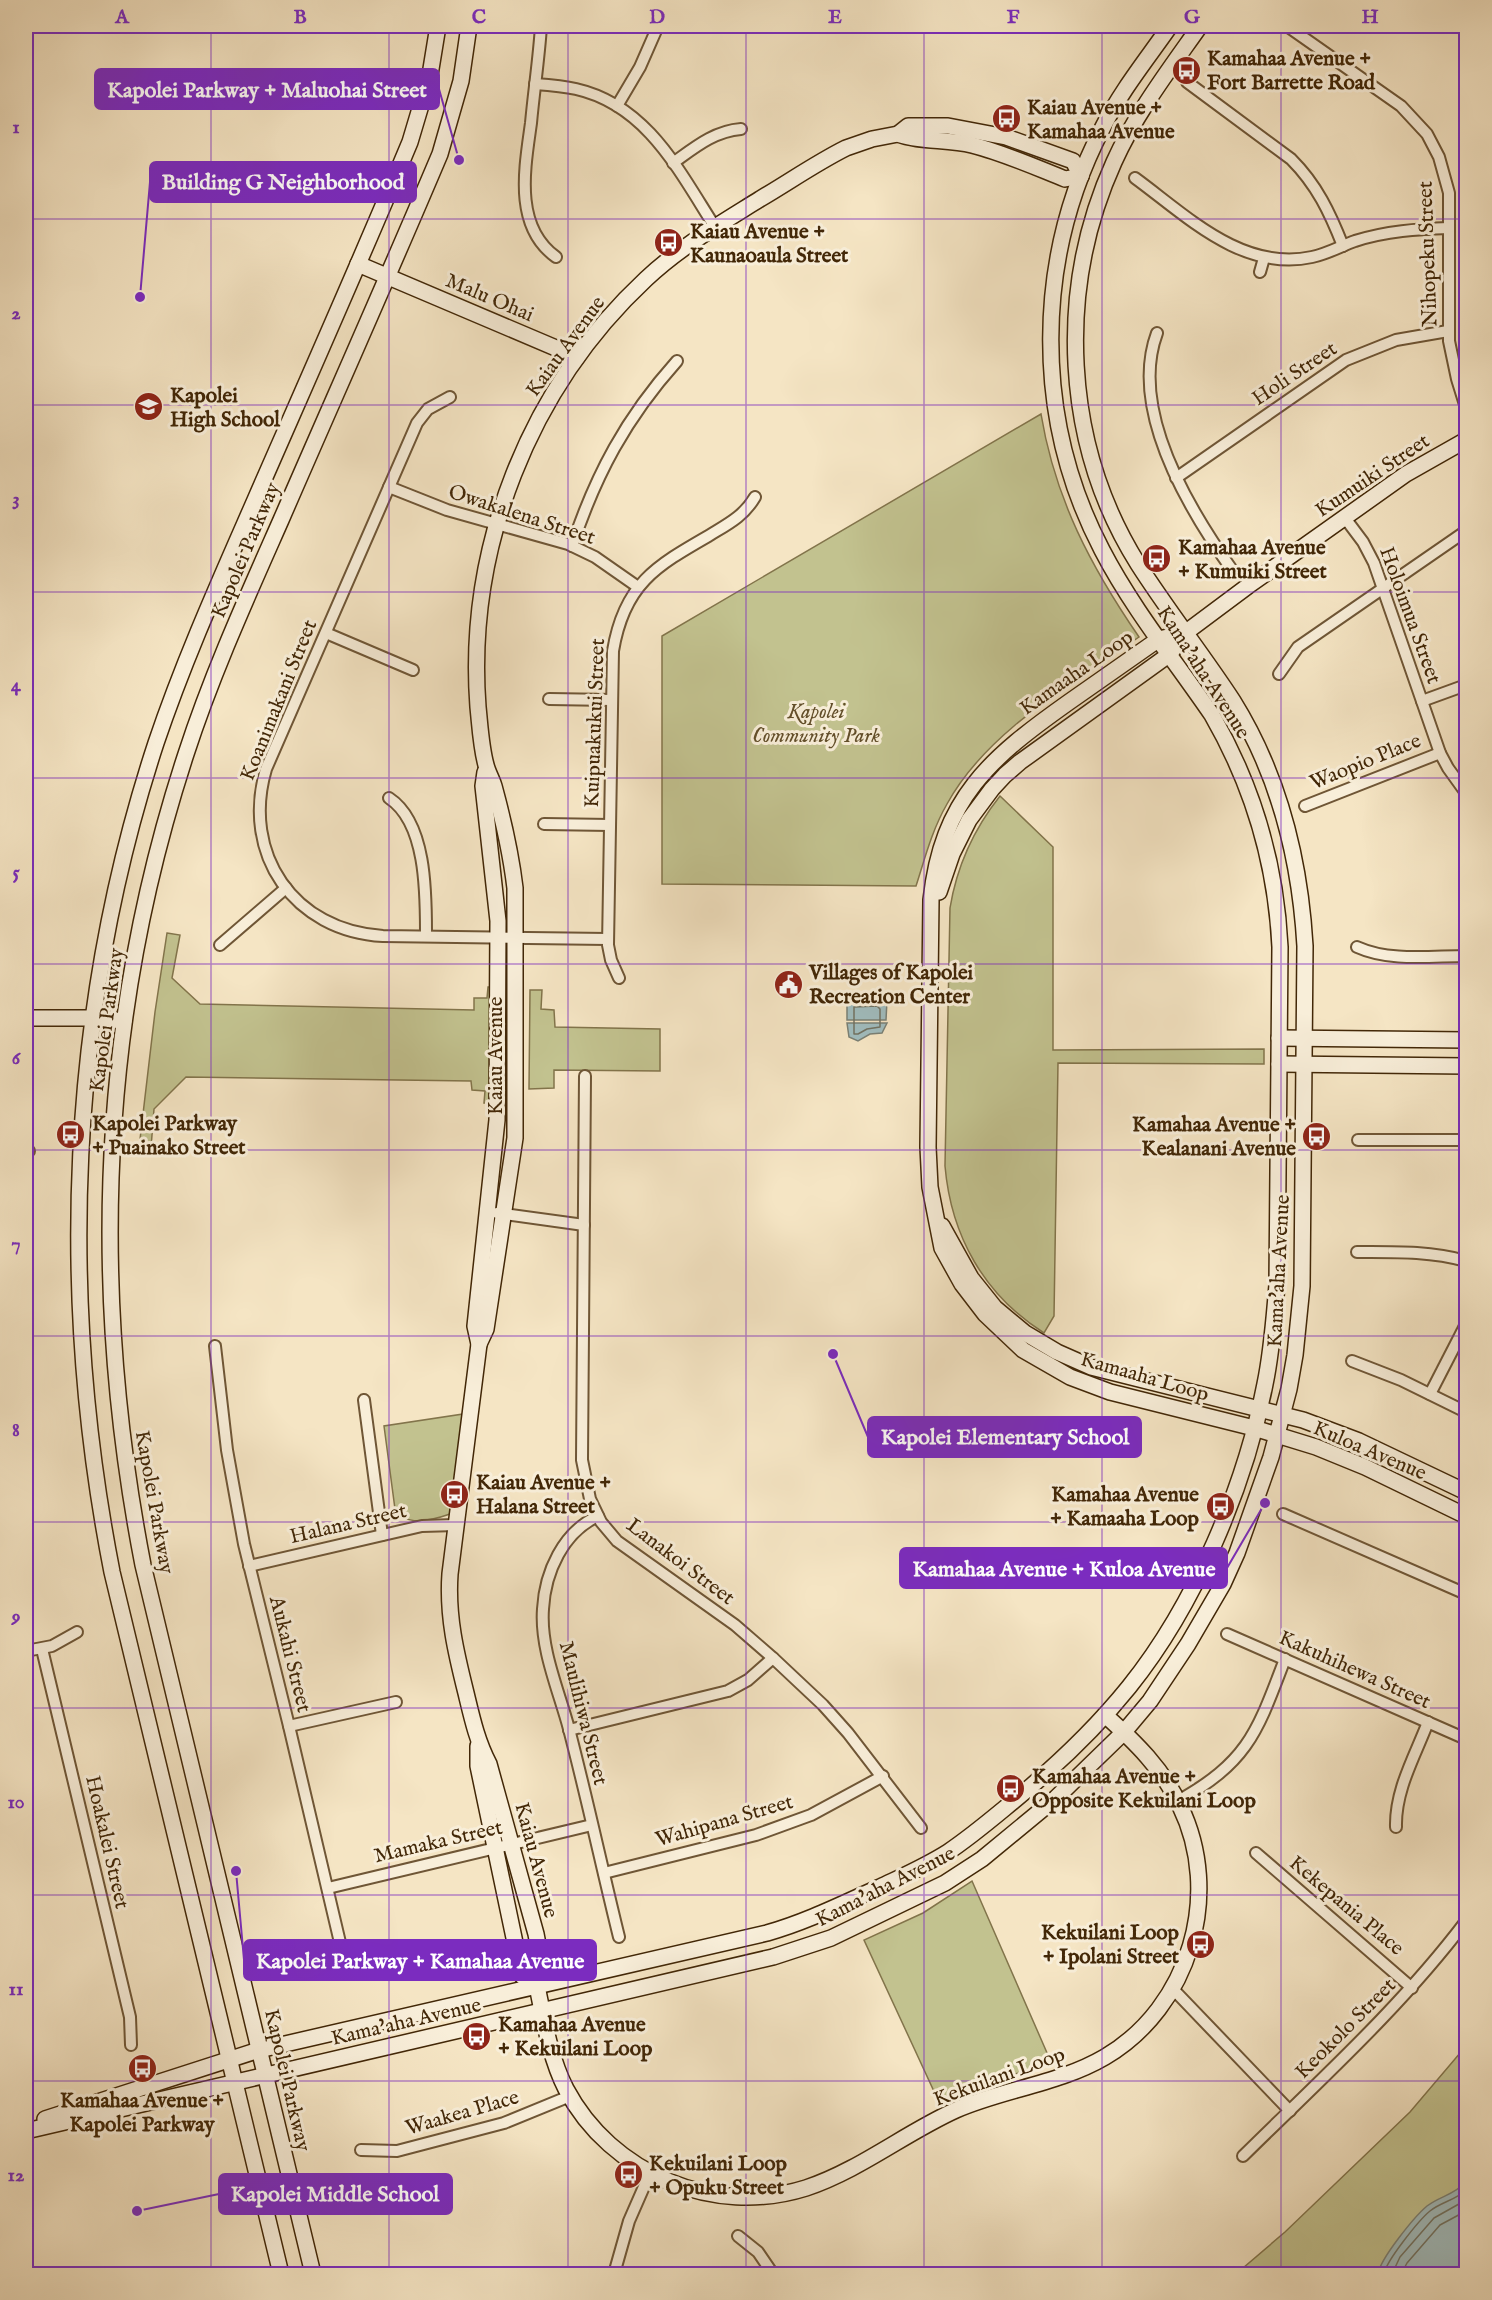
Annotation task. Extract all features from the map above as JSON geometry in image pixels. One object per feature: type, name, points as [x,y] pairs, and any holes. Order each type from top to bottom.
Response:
[{"type":"street","name":"Kapolei Parkway","points":[[281,2274],[112,1572],[93,1464],[82,1356],[77,1247],[80,1142],[93,1018],[105,941],[127,843],[141,794],[172,698],[195,639],[418,120],[430,75],[438,26]]},
{"type":"street","name":"Kapolei Parkway","points":[[313,2274],[143,1565],[125,1460],[113,1354],[109,1247],[112,1144],[124,1021],[136,947],[158,850],[174,793],[219,662],[448,130],[461,81],[469,26]]},
{"type":"street","points":[[541,26],[525,167],[525,195],[536,236],[556,257]]},
{"type":"street","points":[[617,106],[640,67],[658,26]]},
{"type":"street","name":"Kama'aha Avenue","points":[[26,2126],[260,2050],[785,1928],[821,1915],[916,1870],[949,1851],[1040,1780],[1105,1715],[1149,1659],[1200,1573],[1222,1523],[1254,1428],[1270,1352],[1277,1285],[1279,920],[1265,840],[1248,788],[1226,739],[1116,575],[1090,525],[1070,473],[1057,419],[1051,365],[1051,310],[1055,273],[1064,228],[1081,176],[1118,102],[1170,26]]},
{"type":"street","name":"Kama'aha Avenue","points":[[26,2131],[792,1952],[831,1938],[927,1892],[962,1872],[1056,1798],[1124,1732],[1150,1701],[1222,1584],[1245,1532],[1278,1435],[1295,1355],[1302,1286],[1303,918],[1295,861],[1286,824],[1271,779],[1247,727],[1233,702],[1137,562],[1112,515],[1094,466],[1082,415],[1076,363],[1077,294],[1088,234],[1104,185],[1138,115],[1200,26]]},
{"type":"street","name":"Nihopeku Street","points":[[1287,26],[1401,106],[1419,124],[1434,145],[1444,168],[1449,193],[1448,331],[1457,379],[1467,408]]},
{"type":"street","points":[[1187,82],[1292,159],[1326,203],[1343,246]]},
{"type":"street","points":[[535,84],[575,89],[617,106],[650,132],[715,227]]},
{"type":"street","points":[[673,163],[713,136],[741,129]]},
{"type":"street","name":"Kaiau Avenue","points":[[478,1344],[486,1329],[513,1160],[516,1122],[516,937],[515,888],[510,857],[493,785],[486,766],[478,707],[477,645],[484,583],[497,524],[506,492],[529,437],[577,357],[607,319],[646,279],[690,242],[846,148],[872,139],[898,134],[908,138],[940,140],[972,145],[1065,179],[1081,176],[1104,185]]},
{"type":"street","points":[[1135,178],[1228,245],[1264,258],[1302,259],[1391,232],[1449,228]]},
{"type":"street","points":[[1260,272],[1264,258]]},
{"type":"street","name":"Malu Ohai","points":[[358,264],[577,357]]},
{"type":"street","name":"Holi Street","points":[[1176,478],[1346,360],[1396,340],[1448,331]]},
{"type":"street","points":[[1157,333],[1149,363],[1151,392],[1160,432],[1176,478],[1203,528],[1235,574]]},
{"type":"street","points":[[572,546],[590,495],[614,444],[644,399],[677,361]]},
{"type":"street","name":"Koanimakani Street","points":[[450,397],[428,409],[417,423],[266,769],[260,796],[260,823],[265,849],[276,874],[286,888],[315,915],[340,928],[368,935],[608,939]]},
{"type":"street","name":"Kumuiki Street","points":[[1185,633],[1426,461],[1467,440]]},
{"type":"street","name":"Owakalena Street","points":[[389,487],[447,510],[572,546],[595,557],[638,587]]},
{"type":"street","name":"Kuipuakukui Street","points":[[619,978],[611,960],[608,939],[615,637],[623,612],[638,587],[663,562],[736,519],[755,497]]},
{"type":"street","name":"Holoimua Street","points":[[1345,518],[1369,552],[1440,753],[1467,793]]},
{"type":"street","points":[[1278,674],[1298,648],[1467,531]]},
{"type":"street","points":[[326,633],[413,670]]},
{"type":"street","name":"Kamaaha Loop","points":[[1185,633],[1159,639],[1025,733],[988,767],[967,794],[948,829],[935,867],[931,900],[929,1177],[942,1248],[962,1284],[997,1327],[1031,1355],[1070,1377],[1102,1389],[1254,1428]]},
{"type":"street","name":"Kamaaha Loop","points":[[932,909],[960,837],[974,812],[992,789],[1020,762],[1170,654],[1185,633]]},
{"type":"street","points":[[1422,700],[1467,685]]},
{"type":"street","points":[[549,699],[612,700]]},
{"type":"street","name":"Waopio Place","points":[[1305,806],[1440,753]]},
{"type":"street","name":"Kaiau Avenue","points":[[478,1745],[489,1764],[536,1934],[543,1971],[537,1986],[522,1976],[478,1766],[478,1745],[449,1618],[449,1589],[478,1344],[476,1326],[497,1134],[498,937],[496,891],[483,786],[486,766]]},
{"type":"street","points":[[388,798],[405,813],[420,856],[426,889],[426,936]]},
{"type":"street","points":[[544,824],[610,825]]},
{"type":"street","points":[[220,945],[286,888]]},
{"type":"street","points":[[1357,947],[1390,956],[1467,956]]},
{"type":"street","points":[[26,1018],[93,1018],[124,1021]]},
{"type":"street","points":[[1279,1038],[1467,1040]]},
{"type":"street","points":[[1279,1064],[1467,1066]]},
{"type":"street","name":"Lanakoi Street","points":[[585,1076],[582,1460],[586,1487],[598,1516],[609,1532],[626,1549],[735,1625],[823,1706],[883,1776],[921,1828]]},
{"type":"street","points":[[1358,1140],[1467,1140]]},
{"type":"street","name":"Kamaaha Loop","points":[[934,1207],[961,1261],[982,1294],[1010,1322],[1040,1343],[1091,1367],[1259,1410]]},
{"type":"street","points":[[488,1212],[584,1225]]},
{"type":"street","points":[[1357,1252],[1416,1252],[1467,1261]]},
{"type":"street","points":[[1430,1394],[1467,1324]]},
{"type":"street","name":"Aukahi Street","points":[[215,1346],[227,1449],[249,1566],[328,1888],[345,1968]]},
{"type":"street","points":[[1352,1361],[1401,1380],[1467,1412]]},
{"type":"street","points":[[364,1400],[382,1535]]},
{"type":"street","name":"Kuloa Avenue","points":[[1259,1410],[1303,1420],[1359,1441],[1467,1492]]},
{"type":"street","name":"Kuloa Avenue","points":[[1254,1428],[1350,1461],[1467,1516]]},
{"type":"street","points":[[1283,1514],[1467,1594]]},
{"type":"street","name":"Maulihiwa Street","points":[[598,1516],[578,1528],[562,1548],[548,1578],[543,1599],[544,1635],[619,1937]]},
{"type":"street","name":"Halana Street","points":[[249,1566],[430,1525],[456,1526]]},
{"type":"street","points":[[26,1651],[58,1644],[77,1632]]},
{"type":"street","name":"Kakuhihewa Street","points":[[1227,1634],[1467,1739]]},
{"type":"street","name":"Hoakalei Street","points":[[42,1649],[130,2017],[131,2045]]},
{"type":"street","points":[[569,1730],[728,1690],[748,1680],[773,1658]]},
{"type":"street","points":[[1178,1801],[1210,1782],[1242,1751],[1263,1717],[1285,1659]]},
{"type":"street","points":[[289,1726],[396,1702]]},
{"type":"street","name":"Kekuilani Loop","points":[[537,1986],[558,2070],[570,2096],[585,2118],[604,2139],[625,2157],[650,2173],[692,2190],[729,2197],[768,2196],[805,2188],[841,2173],[937,2119],[963,2108],[1076,2071],[1120,2047],[1145,2024],[1172,1988],[1189,1953],[1199,1903],[1196,1852],[1178,1801],[1153,1762],[1105,1715]]},
{"type":"street","points":[[1396,1827],[1396,1810],[1400,1792],[1428,1722]]},
{"type":"street","name":"Wahipana Street","points":[[603,1872],[735,1841],[774,1829],[837,1802],[883,1776]]},
{"type":"street","name":"Mamaka Street","points":[[328,1888],[592,1825]]},
{"type":"street","name":"Kekepania Place","points":[[1256,1853],[1386,1963],[1412,1988]]},
{"type":"street","name":"Keokolo Street","points":[[1243,2156],[1412,1988],[1467,1921]]},
{"type":"street","points":[[1172,1988],[1290,2111]]},
{"type":"street","name":"Waakea Place","points":[[361,2150],[397,2151],[504,2123],[570,2096]]},
{"type":"street","points":[[614,2274],[629,2221],[650,2173]]},
{"type":"street","points":[[738,2236],[758,2252],[772,2274]]},
{"type":"green space","name":"Kapolei Community Park","points":[[1041,414],[1055,475],[1077,531],[1105,585],[1139,637],[1059,691],[1008,731],[984,754],[964,778],[947,804],[929,844],[916,886],[662,884],[662,636]]},
{"type":"green space","points":[[1000,796],[1053,847],[1053,1050],[1264,1049],[1264,1064],[1058,1063],[1054,1316],[1044,1333],[1004,1301],[974,1261],[963,1240],[955,1216],[945,1166],[950,908],[957,877],[974,835]]},
{"type":"green space","points":[[167,933],[180,935],[172,978],[200,1004],[474,1010],[474,998],[487,998],[488,987],[500,987],[499,1103],[484,1103],[485,1091],[472,1090],[471,1081],[186,1077],[154,1109],[151,1148],[139,1148]]},
{"type":"green space","points":[[530,990],[542,990],[541,1009],[554,1010],[555,1027],[660,1029],[660,1071],[554,1070],[554,1088],[529,1089]]},
{"type":"green space","points":[[470,1413],[450,1514],[420,1521],[405,1519],[395,1509],[384,1426]]},
{"type":"green space","points":[[972,1881],[1051,2062],[938,2100],[864,1940],[923,1913]]},
{"type":"green space","points":[[1466,2046],[1466,2274],[1236,2274],[1285,2232],[1410,2112]]},
{"type":"water","points":[[847,1000],[887,1000],[886,1020],[847,1020]]},
{"type":"water","points":[[847,1023],[887,1023],[882,1033],[870,1034],[858,1041],[849,1037]]},
{"type":"water","points":[[1466,2182],[1466,2274],[1378,2274],[1391,2249],[1421,2211],[1457,2190]]},
{"type":"place","name":"Kamahaa Avenue + Fort Barrette Road","points":[[1186,70]]},
{"type":"place","name":"Kaiau Avenue + Kamahaa Avenue","points":[[1006,119]]},
{"type":"place","name":"Kapolei Parkway + Maluohai Street","points":[[459,160]]},
{"type":"place","name":"Kaiau Avenue + Kaunaoaula Street","points":[[669,243]]},
{"type":"place","name":"Building G Neighborhood","points":[[140,297]]},
{"type":"place","name":"Kapolei High School","points":[[149,407]]},
{"type":"place","name":"Kamahaa Avenue + Kumuiki Street","points":[[1157,559]]},
{"type":"place","name":"Villages of Kapolei Recreation Center","points":[[788,984]]},
{"type":"place","name":"Kapolei Parkway + Puainako Street","points":[[71,1135]]},
{"type":"place","name":"Kamahaa Avenue + Kealanani Avenue","points":[[1317,1136]]},
{"type":"place","name":"Kapolei Elementary School","points":[[833,1354]]},
{"type":"place","name":"Kaiau Avenue + Halana Street","points":[[455,1494]]},
{"type":"place","name":"Kamahaa Avenue + Kuloa Avenue","points":[[1265,1503]]},
{"type":"place","name":"Kamahaa Avenue + Kamaaha Loop","points":[[1220,1506]]},
{"type":"place","name":"Kamahaa Avenue + Opposite Kekuilani Loop","points":[[1011,1788]]},
{"type":"place","name":"Kapolei Parkway + Kamahaa Avenue","points":[[236,1871]]},
{"type":"place","name":"Kekuilani Loop + Ipolani Street","points":[[1200,1944]]},
{"type":"place","name":"Kamahaa Avenue + Kekuilani Loop","points":[[477,2036]]},
{"type":"place","name":"Kamahaa Avenue + Kapolei Parkway","points":[[142,2069]]},
{"type":"place","name":"Kekuilani Loop + Opuku Street","points":[[628,2175]]},
{"type":"place","name":"Kapolei Middle School","points":[[137,2211]]}]
